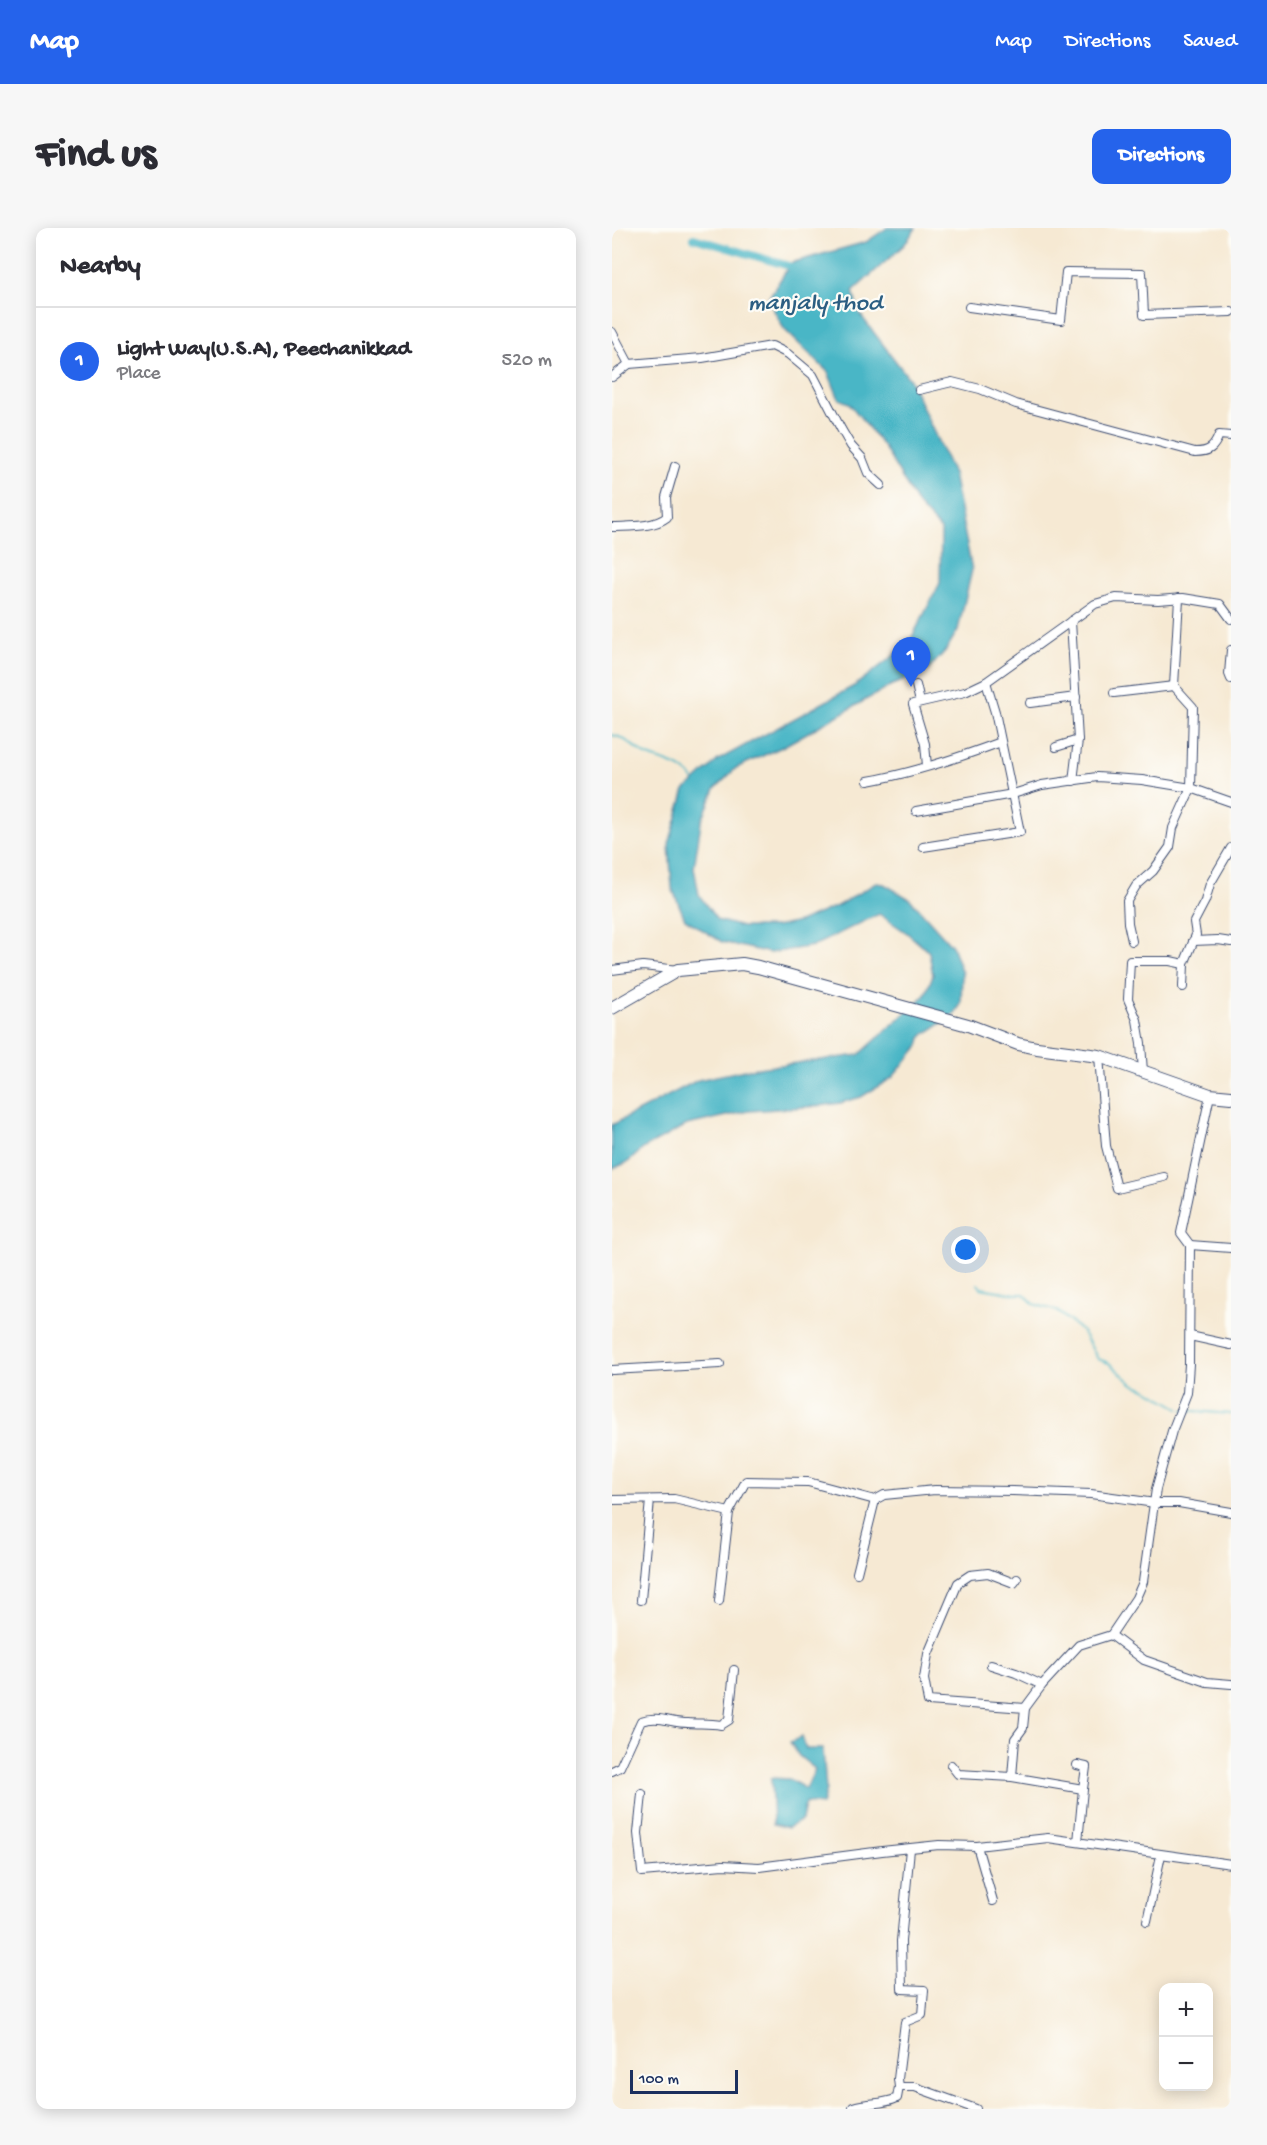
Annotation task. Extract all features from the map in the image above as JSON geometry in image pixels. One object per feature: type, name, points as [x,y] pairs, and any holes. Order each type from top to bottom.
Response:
[{"type":"main road","points":[[612,1008],[678,970],[742,964],[903,1006],[1037,1048],[1098,1056],[1210,1095],[1231,1097]]},
{"type":"street","points":[[969,307],[1061,320],[1066,272],[1142,273],[1144,315],[1231,312]]},
{"type":"street","points":[[612,332],[629,364]]},
{"type":"street","points":[[612,377],[629,364],[702,358],[772,346],[788,354],[813,375],[841,429],[862,458],[868,473],[881,485]]},
{"type":"street","points":[[919,390],[952,382],[980,389],[1016,404],[1195,452],[1205,452],[1214,447],[1219,435],[1231,436]]},
{"type":"street","points":[[612,527],[636,526],[662,521],[667,517],[666,497],[675,466]]},
{"type":"street","points":[[927,766],[925,744],[913,704],[965,692],[986,682],[1095,604],[1116,598],[1158,600],[1179,598],[1220,604],[1231,619]]},
{"type":"street","points":[[1132,940],[1128,923],[1127,901],[1136,886],[1153,871],[1170,847],[1173,828],[1191,788],[1193,707],[1174,686],[1179,598]]},
{"type":"street","points":[[1071,621],[1078,740],[1073,781]]},
{"type":"street","points":[[1231,650],[1229,674],[1231,679]]},
{"type":"street","points":[[922,847],[1019,833],[1020,826],[995,712],[986,682]]},
{"type":"street","points":[[916,685],[920,702]]},
{"type":"street","points":[[1114,693],[1174,686]]},
{"type":"street","points":[[1030,703],[1076,697]]},
{"type":"street","points":[[1056,747],[1078,740]]},
{"type":"street","points":[[868,781],[948,762],[1001,742]]},
{"type":"street","points":[[916,811],[1013,794],[1042,785],[1097,777],[1191,788],[1231,802]]},
{"type":"street","points":[[1183,987],[1184,964],[1196,935],[1194,921],[1205,901],[1210,884],[1231,848]]},
{"type":"street","points":[[1193,941],[1231,942]]},
{"type":"street","points":[[1143,1072],[1137,1020],[1128,999],[1130,961],[1170,961],[1184,964]]},
{"type":"street","points":[[612,970],[643,966],[678,970]]},
{"type":"street","points":[[1098,1056],[1106,1146],[1117,1188],[1164,1177]]},
{"type":"street","points":[[1012,1777],[1016,1739],[1023,1728],[1025,1708],[1042,1685],[1079,1645],[1111,1635],[1136,1598],[1143,1582],[1156,1489],[1172,1431],[1187,1393],[1190,1336],[1190,1245],[1181,1233],[1210,1095]]},
{"type":"street","points":[[1190,1245],[1231,1248]]},
{"type":"street","points":[[1190,1336],[1231,1345]]},
{"type":"street","points":[[612,1370],[720,1364]]},
{"type":"street","points":[[719,1601],[729,1512],[746,1481],[808,1482],[875,1500],[884,1495],[957,1490],[1091,1494],[1155,1503],[1179,1503],[1231,1512]]},
{"type":"street","points":[[612,1500],[674,1499],[729,1512]]},
{"type":"street","points":[[642,1600],[650,1500]]},
{"type":"street","points":[[857,1573],[875,1500]]},
{"type":"street","points":[[1017,1579],[1014,1583],[988,1574],[970,1575],[958,1582],[928,1654],[924,1679],[928,1701],[1025,1708]]},
{"type":"street","points":[[1111,1635],[1144,1660],[1207,1682],[1231,1684]]},
{"type":"street","points":[[991,1665],[1042,1685]]},
{"type":"street","points":[[612,1771],[620,1767],[641,1721],[651,1718],[687,1724],[697,1722],[721,1725],[729,1720],[734,1670]]},
{"type":"street","points":[[951,1765],[958,1774],[1012,1777],[1083,1789]]},
{"type":"street","points":[[1077,1765],[1086,1767],[1078,1842]]},
{"type":"street","points":[[642,1794],[638,1833],[642,1872],[723,1865],[759,1867],[939,1845],[977,1846],[1048,1838],[1231,1864]]},
{"type":"street","points":[[977,1846],[993,1901]]},
{"type":"street","points":[[854,2109],[853,2107],[863,2104],[887,2103],[897,2098],[905,2022],[922,2015],[924,1990],[902,1989],[901,1941],[910,1849]]},
{"type":"street","points":[[1147,1920],[1161,1855]]},
{"type":"street","points":[[899,2087],[915,2087],[976,2109]]},
{"type":"water","name":"manjaly thod","points":[[887,228],[916,228],[904,245],[853,291],[859,313],[910,380],[953,474],[972,570],[958,630],[946,650],[927,671],[892,685],[782,747],[736,768],[715,789],[701,822],[694,868],[699,895],[717,920],[742,927],[775,927],[799,922],[837,906],[876,883],[884,884],[910,899],[952,946],[962,973],[961,1004],[953,1016],[921,1038],[919,1046],[892,1078],[861,1097],[819,1106],[749,1111],[687,1125],[644,1148],[628,1162],[612,1169],[612,1125],[698,1080],[750,1069],[859,1055],[925,995],[933,975],[929,952],[907,933],[879,914],[813,946],[770,953],[722,942],[685,919],[672,888],[669,844],[685,790],[718,760],[854,686],[892,657],[912,637],[940,583],[941,530],[918,505],[884,447],[849,403],[839,399],[828,372],[784,329],[768,299],[791,263],[866,242]]},
{"type":"water","points":[[802,1737],[806,1749],[823,1749],[826,1790],[822,1805],[805,1803],[802,1820],[788,1828],[773,1824],[771,1778],[789,1779],[806,1789],[815,1769],[799,1756],[790,1742]]},
{"type":"waterway","points":[[694,238],[789,266]]},
{"type":"waterway","points":[[612,735],[622,738],[648,756],[686,771],[693,780]]},
{"type":"waterway","points":[[978,1284],[981,1288],[1024,1294],[1034,1304],[1057,1311],[1082,1331],[1098,1359],[1109,1363],[1133,1384],[1179,1408]]},
{"type":"waterway","points":[[1183,1410],[1231,1414]]},
{"type":"place","name":"Light Way(U.S.A), Peechanikkad","points":[[911,687]]}]
